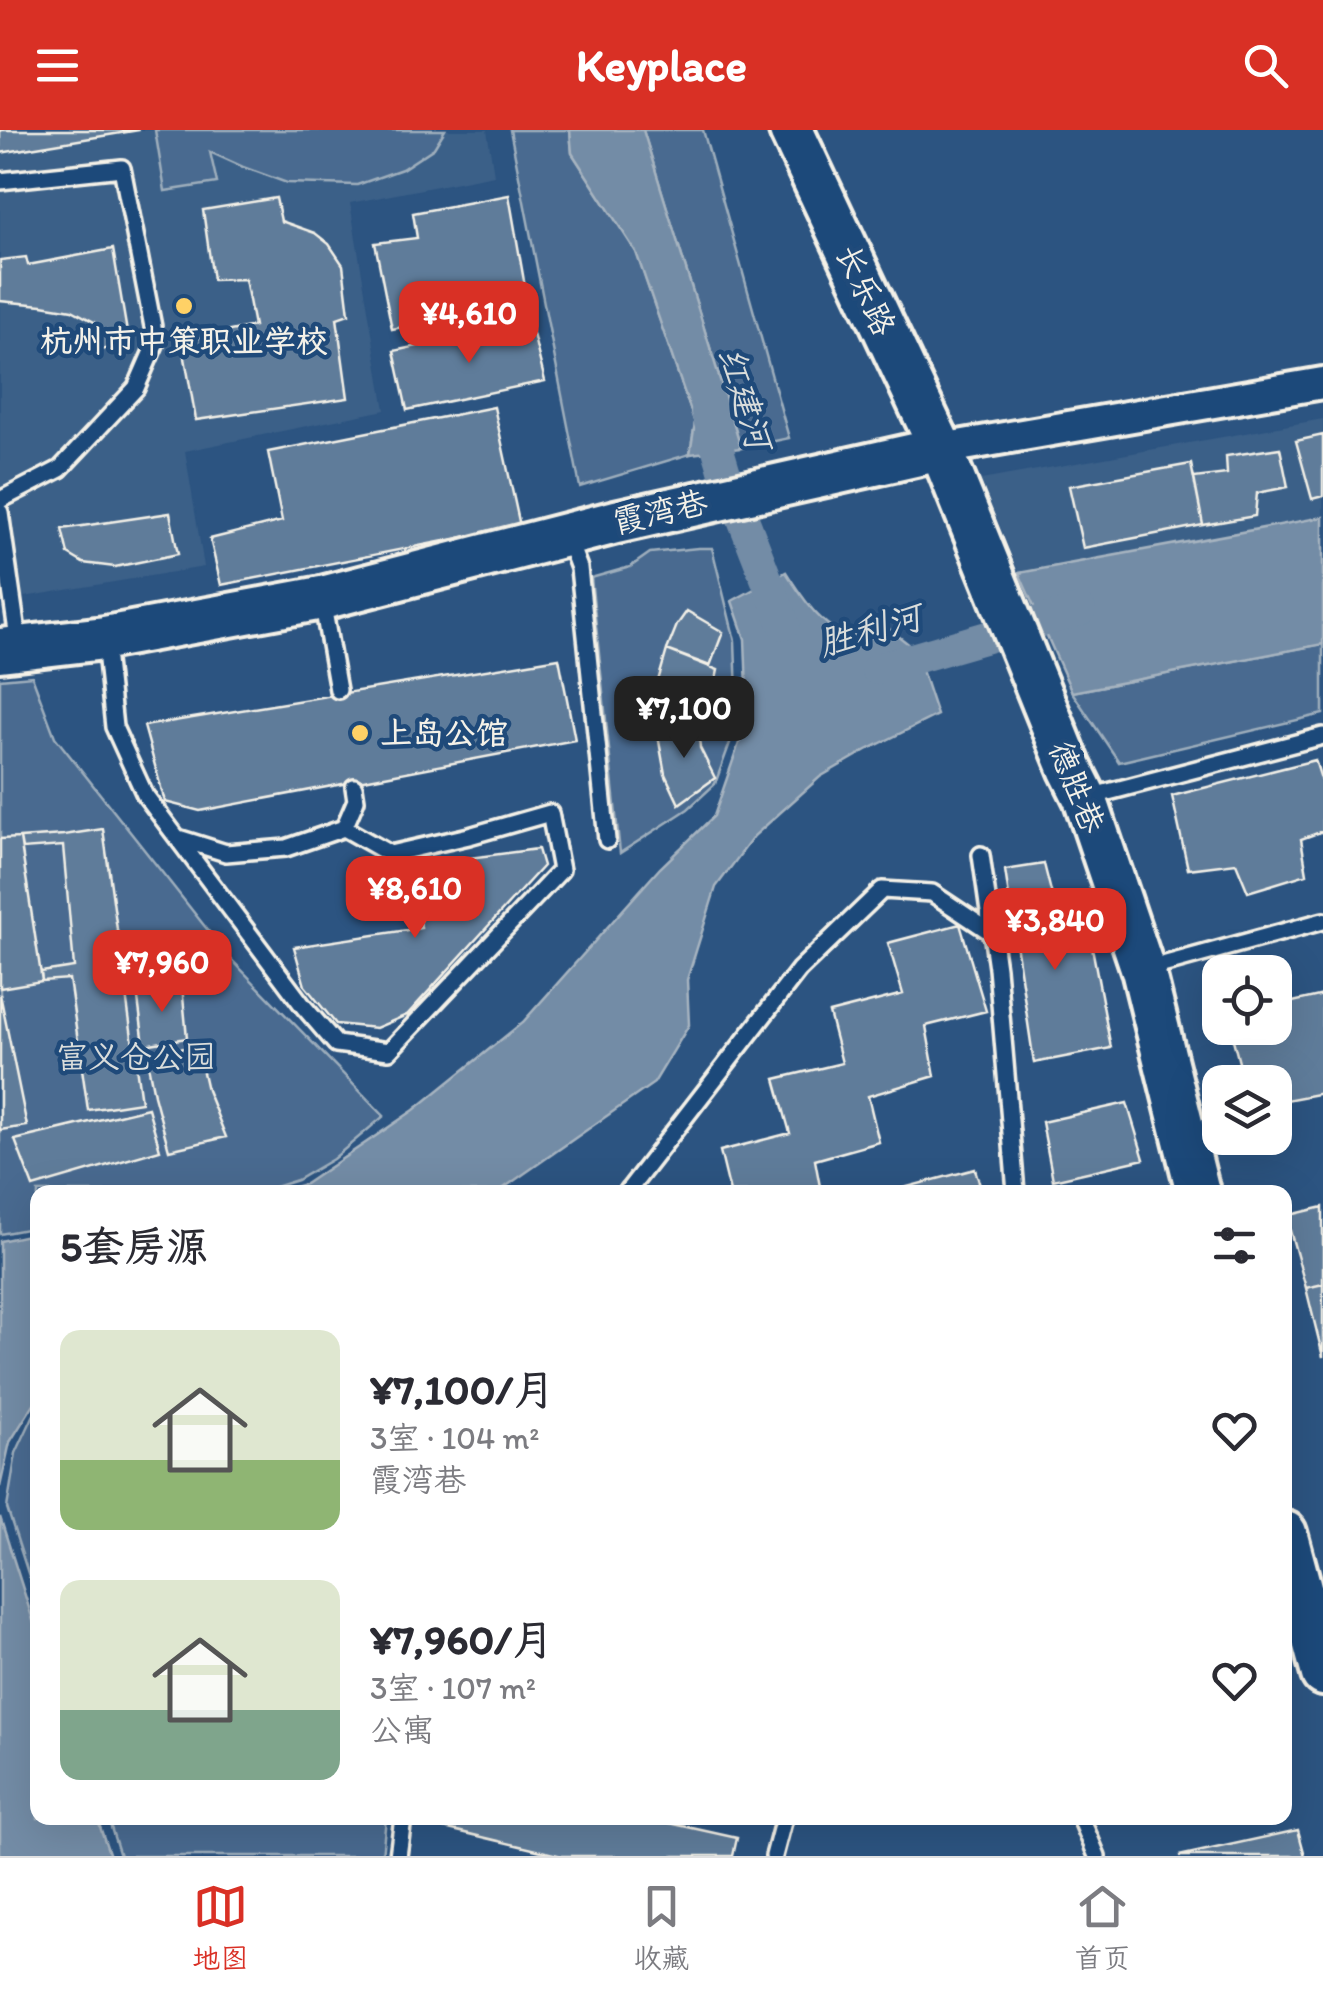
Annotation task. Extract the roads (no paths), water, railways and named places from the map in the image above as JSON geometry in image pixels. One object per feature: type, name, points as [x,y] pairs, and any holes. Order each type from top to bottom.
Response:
[{"type":"street","name":"长乐路","points":[[790,130],[941,449]]},
{"type":"street","name":"霞湾巷","points":[[10,649],[105,638],[322,598],[616,522],[941,449],[1323,384]]},
{"type":"street","name":"德胜巷","points":[[941,449],[1077,783],[1144,970],[1196,1185]]},
{"type":"street","points":[[1292,1559],[1323,1674]]},
{"type":"lane","points":[[0,181],[122,168],[156,342],[136,388],[60,468],[0,500]]},
{"type":"lane","points":[[0,512],[10,649]]},
{"type":"lane","points":[[567,536],[579,568],[606,840]]},
{"type":"lane","points":[[322,598],[338,690]]},
{"type":"lane","points":[[105,638],[114,727],[145,795],[336,1044],[388,1051],[561,870],[550,812],[390,854],[344,828]]},
{"type":"lane","points":[[1077,783],[1323,736]]},
{"type":"lane","points":[[178,838],[226,853],[286,848],[344,828],[356,800],[354,788]]},
{"type":"lane","points":[[981,855],[998,968],[1015,1185]]},
{"type":"lane","points":[[632,1185],[799,970],[882,890],[932,892],[992,933]]},
{"type":"lane","points":[[1144,970],[1323,920]]},
{"type":"lane","points":[[398,1856],[402,1825]]},
{"type":"lane","points":[[774,1856],[782,1825]]},
{"type":"lane","points":[[1084,1825],[1096,1856]]},
{"type":"waterway","name":"红建河","points":[[707,412],[724,470],[784,624]]},
{"type":"waterway","name":"胜利河","points":[[877,669],[1080,610]]},
{"type":"place","name":"杭州市中策职业学校","points":[[184,306]]},
{"type":"place","name":"上岛公馆","points":[[360,733]]},
{"type":"park label","name":"富义仓公园","points":[[136,1057]]}]
